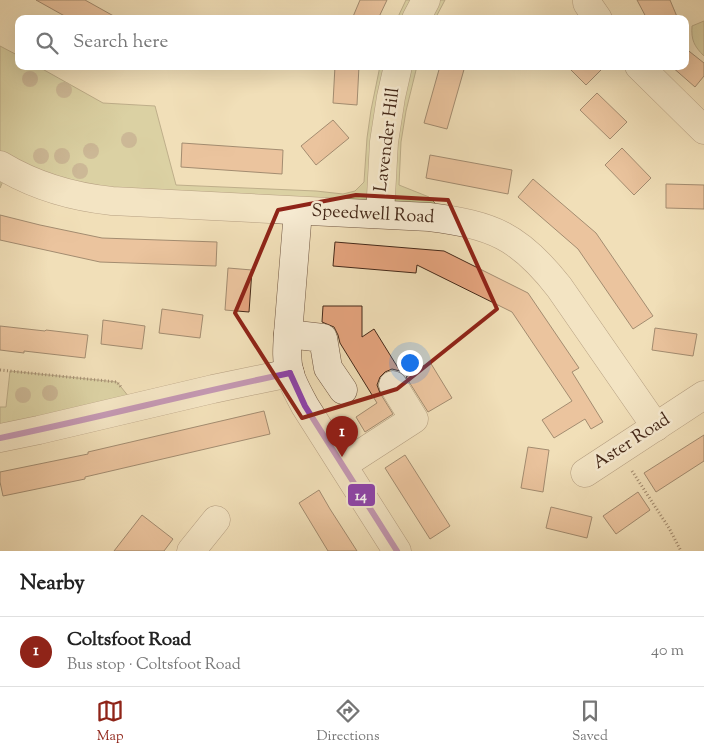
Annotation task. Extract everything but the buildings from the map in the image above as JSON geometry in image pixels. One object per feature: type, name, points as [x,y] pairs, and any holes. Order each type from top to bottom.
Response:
[{"type":"street","points":[[418,15],[426,0]]},
{"type":"street","name":"Lavender Hill","points":[[380,214],[384,142],[397,70]]},
{"type":"street","points":[[643,70],[704,130]]},
{"type":"street","name":"Speedwell Road","points":[[0,165],[41,184],[90,198],[112,201],[429,216],[467,222],[495,231],[521,247],[548,273],[656,426]]},
{"type":"street","points":[[298,211],[287,353],[290,373],[305,406],[397,551]]},
{"type":"street","points":[[288,334],[323,338],[328,368],[343,390]]},
{"type":"street","points":[[0,438],[290,373]]},
{"type":"street","points":[[343,465],[414,419],[393,385]]},
{"type":"street","name":"Aster Road","points":[[584,473],[704,395]]},
{"type":"street","points":[[191,551],[216,520]]},
{"type":"path","points":[[0,370],[117,382],[137,407]]},
{"type":"path","points":[[618,451],[669,528],[681,551]]},
{"type":"highlighted area","points":[[356,195],[448,200],[497,309],[397,389],[302,418],[235,313],[278,210]]},
{"type":"green space","points":[[406,0],[445,0],[437,15],[399,15]]},
{"type":"green space","points":[[704,21],[704,56],[694,42],[692,26]]},
{"type":"green space","points":[[0,46],[15,54],[15,70],[44,70],[103,103],[155,106],[176,185],[316,191],[343,194],[355,191],[364,182],[367,138],[379,70],[416,70],[401,142],[399,185],[429,197],[452,220],[111,201],[8,170],[0,188]]},
{"type":"green space","points":[[10,371],[117,382],[137,407],[0,438],[0,407],[6,407]]},
{"type":"transit line","name":"14","points":[[290,373],[305,406],[397,551]]},
{"type":"transit line","name":"14","points":[[0,438],[290,373]]},
{"type":"place","name":"Coltsfoot Road","points":[[342,457]]}]
